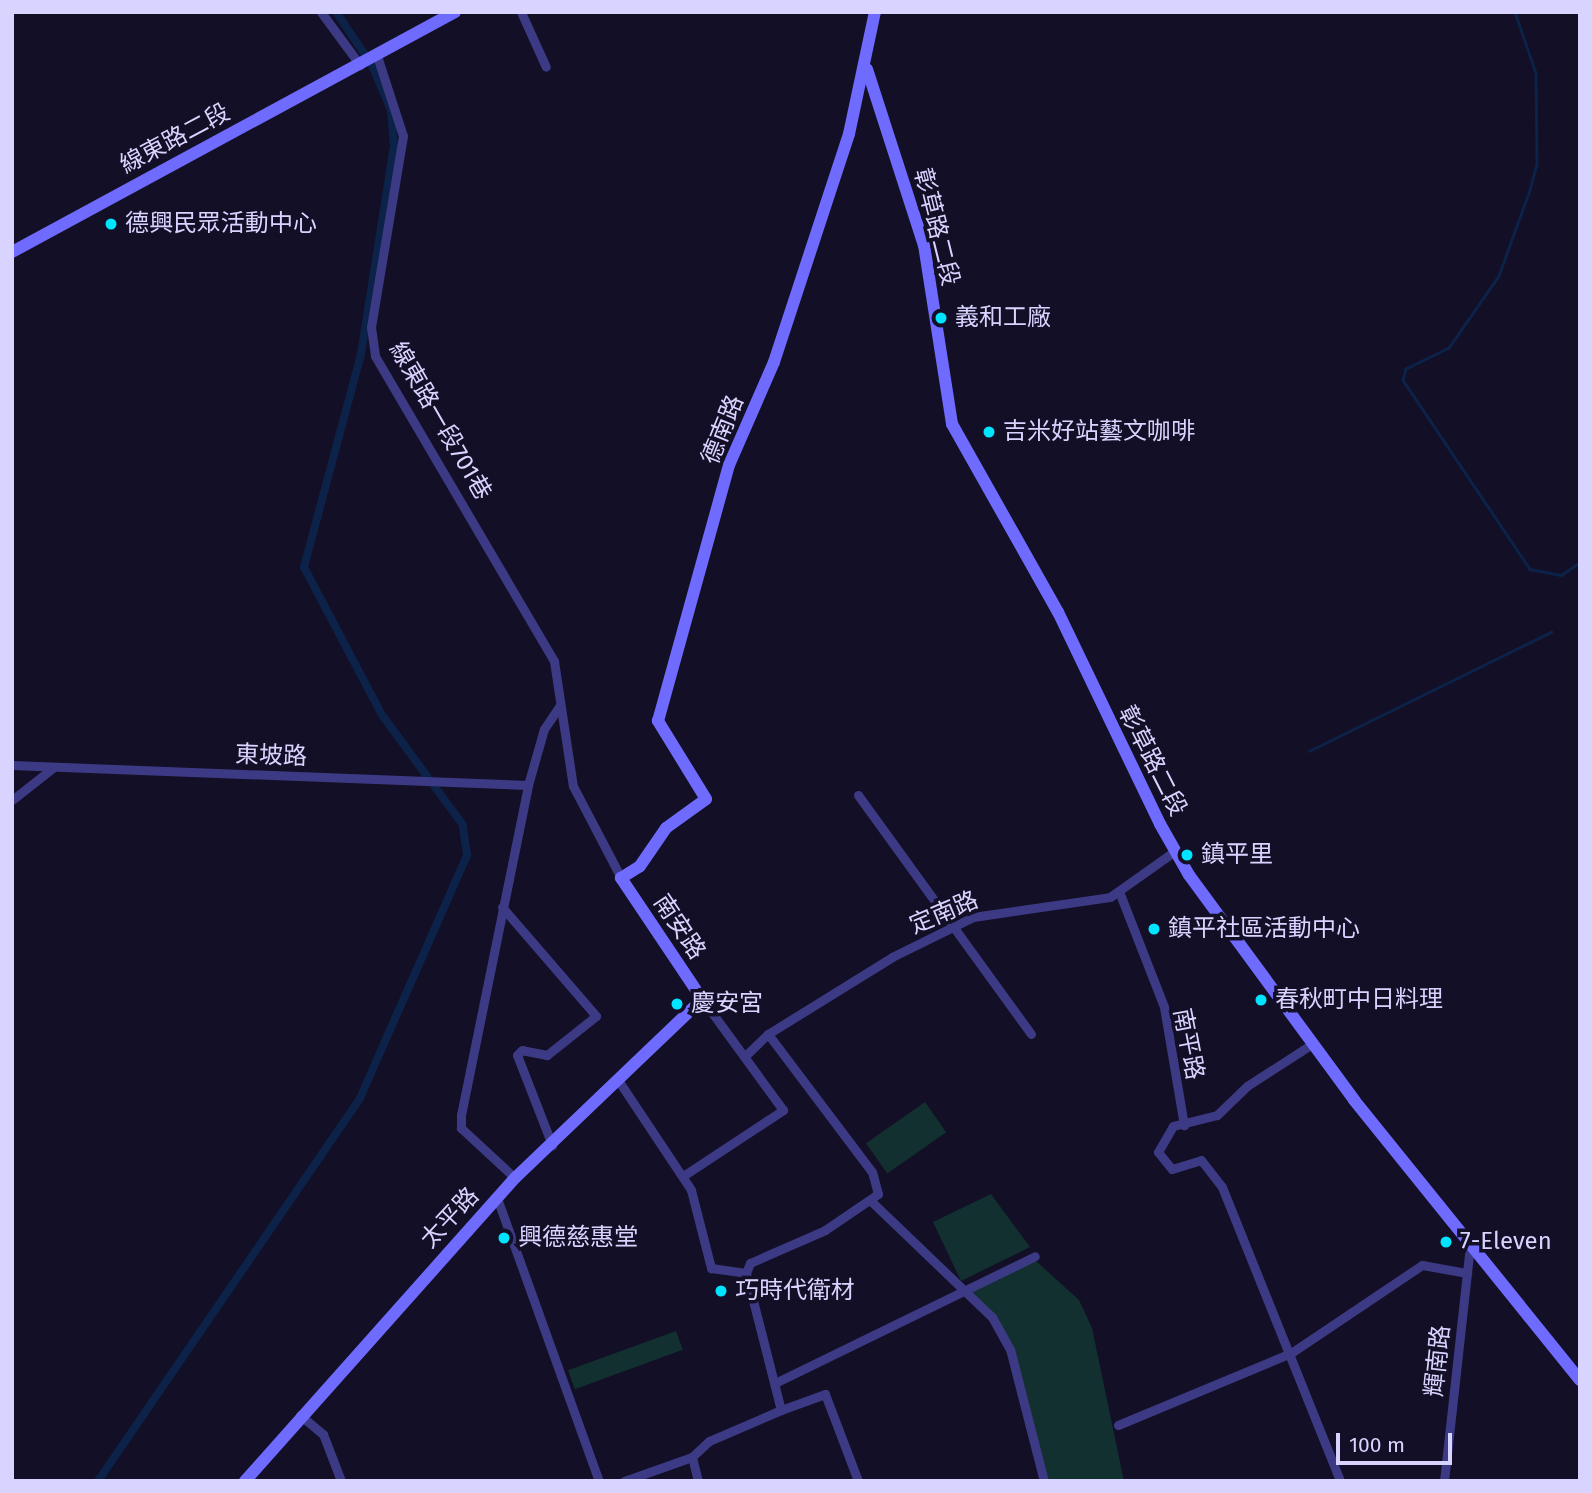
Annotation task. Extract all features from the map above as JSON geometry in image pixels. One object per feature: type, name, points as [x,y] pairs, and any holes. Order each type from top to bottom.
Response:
[{"type":"street","points":[[321,12],[360,65]]},
{"type":"street","name":"線東路二段","points":[[12,252],[455,12]]},
{"type":"street","points":[[521,12],[546,67]]},
{"type":"street","name":"德南路","points":[[621,878],[640,866],[666,828],[706,799],[658,720],[729,465],[774,362],[867,69],[875,12]]},
{"type":"street","name":"線東路一段701巷","points":[[374,57],[403,136],[371,327],[375,356],[554,660],[573,786],[621,878]]},
{"type":"street","name":"彰草路二段","points":[[867,69],[924,245],[952,424],[1058,612],[1175,851],[1312,1044],[1470,1246],[1580,1380]]},
{"type":"street","points":[[516,1178],[461,1128],[502,907],[528,785],[544,729],[559,707]]},
{"type":"street","name":"東坡路","points":[[12,765],[528,785]]},
{"type":"street","points":[[12,800],[54,767]]},
{"type":"street","points":[[858,795],[1031,1034]]},
{"type":"street","name":"定南路","points":[[745,1056],[768,1034],[955,926],[986,913],[1120,894],[1175,851]]},
{"type":"street","name":"南安路","points":[[621,878],[702,999]]},
{"type":"street","name":"南平路","points":[[1120,894],[1164,1007],[1184,1125]]},
{"type":"street","points":[[502,907],[596,1016],[547,1055],[522,1050],[517,1055],[552,1145]]},
{"type":"street","points":[[683,1176],[783,1110],[702,999]]},
{"type":"street","name":"太平路","points":[[245,1481],[299,1414],[497,1198],[620,1083],[702,999]]},
{"type":"street","points":[[768,1034],[872,1172],[878,1194],[873,1203],[750,1263],[746,1273],[781,1410]]},
{"type":"street","name":"南平路","points":[[1291,1353],[1223,1187],[1201,1160],[1172,1169],[1158,1152],[1164,1133],[1217,1115],[1247,1086],[1312,1044]]},
{"type":"street","points":[[620,1083],[647,1132],[671,1153],[683,1176],[711,1268],[746,1273]]},
{"type":"street","points":[[497,1198],[599,1481]]},
{"type":"street","points":[[873,1203],[992,1317],[1010,1349],[1044,1481]]},
{"type":"street","name":"輝南路","points":[[1444,1481],[1470,1246]]},
{"type":"street","points":[[775,1383],[1035,1256]]},
{"type":"street","points":[[1118,1425],[1291,1353],[1423,1265],[1467,1273]]},
{"type":"street","points":[[1291,1353],[1340,1481]]},
{"type":"street","points":[[624,1481],[692,1457],[709,1441],[825,1394],[859,1481]]},
{"type":"street","points":[[299,1414],[323,1434],[341,1481]]},
{"type":"street","points":[[692,1457],[698,1481]]},
{"type":"green space","points":[[925,1102],[946,1132],[887,1174],[866,1143]]},
{"type":"green space","points":[[991,1194],[1030,1247],[961,1281],[933,1222]]},
{"type":"green space","points":[[1036,1261],[1079,1300],[1092,1328],[1124,1481],[1042,1481],[1023,1397],[997,1327],[967,1291]]},
{"type":"green space","points":[[676,1331],[683,1350],[575,1389],[568,1370]]},
{"type":"waterway","points":[[98,1481],[360,1098],[467,855],[463,825],[382,715],[304,567],[361,354],[394,146],[391,110],[372,65],[336,12]]},
{"type":"waterway","points":[[1515,12],[1536,73],[1537,164],[1529,193],[1499,276],[1449,348],[1406,369],[1403,380],[1530,569],[1561,575],[1580,562]]},
{"type":"waterway","points":[[1309,751],[1551,632]]},
{"type":"place","name":"德興民眾活動中心","points":[[111,224]]},
{"type":"place","name":"義和工廠","points":[[941,318]]},
{"type":"place","name":"吉米好站藝文咖啡","points":[[989,432]]},
{"type":"place","name":"鎮平里","points":[[1187,855]]},
{"type":"place","name":"鎮平社區活動中心","points":[[1154,929]]},
{"type":"place","name":"春秋町中日料理","points":[[1261,1000]]},
{"type":"place","name":"慶安宮","points":[[677,1004]]},
{"type":"place","name":"興德慈惠堂","points":[[504,1238]]},
{"type":"place","name":"7-Eleven","points":[[1446,1242]]},
{"type":"place","name":"巧時代衛材","points":[[721,1291]]}]
